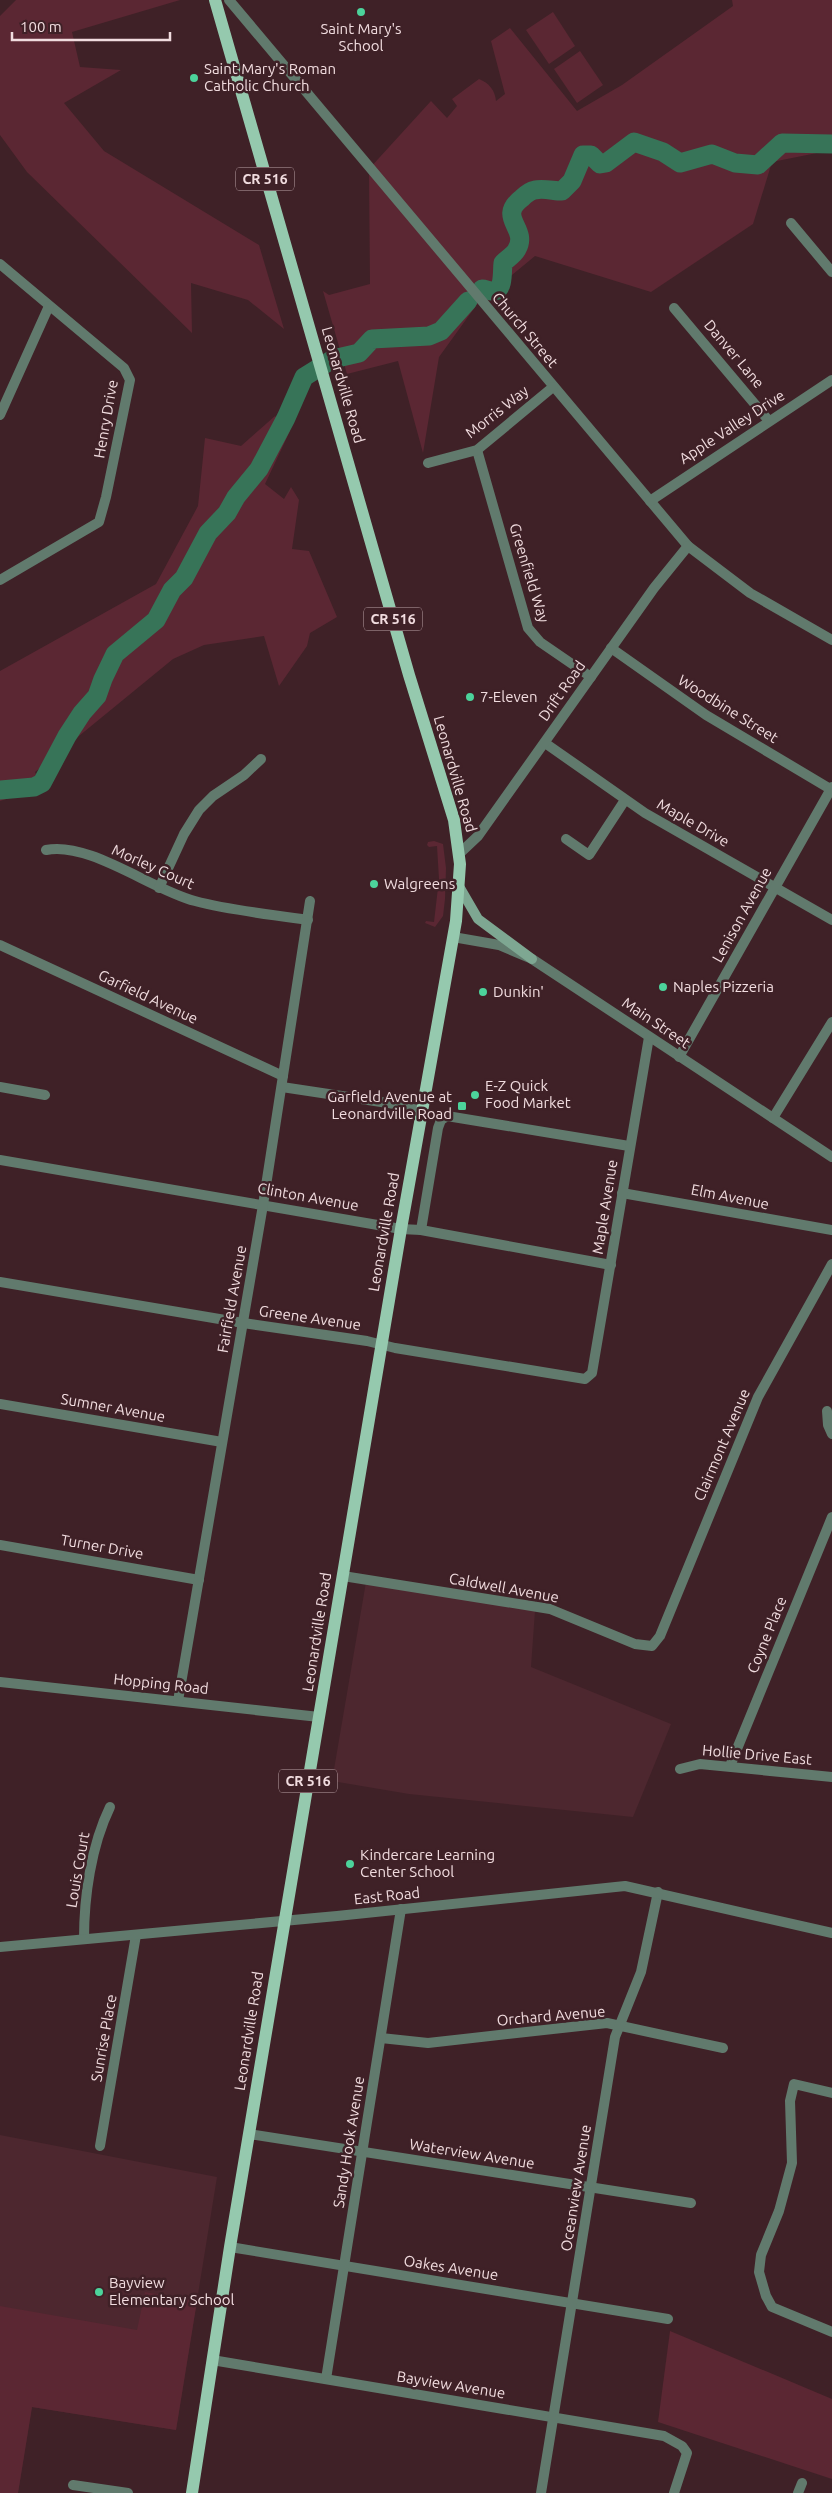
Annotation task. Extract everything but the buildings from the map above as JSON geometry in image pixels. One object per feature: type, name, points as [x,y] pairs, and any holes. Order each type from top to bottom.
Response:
[{"type":"main road","name":"Leonardville Road","points":[[192,2493],[230,2247],[284,1921],[400,1229],[460,888],[460,853],[454,820],[409,676],[326,384],[261,166],[215,0]]},
{"type":"main road","points":[[460,888],[478,919],[532,959]]},
{"type":"street","name":"Church Street","points":[[229,0],[688,546],[750,593],[832,640]]},
{"type":"street","points":[[791,223],[832,272]]},
{"type":"street","name":"Henry Drive","points":[[0,264],[124,368],[130,380],[130,389],[99,522],[0,580]]},
{"type":"street","points":[[0,414],[49,306]]},
{"type":"street","name":"Danver Lane","points":[[674,308],[769,422]]},
{"type":"street","name":"Apple Valley Drive","points":[[650,501],[832,380]]},
{"type":"street","name":"Morris Way","points":[[428,462],[477,450],[553,387]]},
{"type":"street","name":"Greenfield Way","points":[[477,450],[528,628],[540,642],[591,678]]},
{"type":"street","name":"Drift Road","points":[[460,853],[478,836],[666,572],[688,546]]},
{"type":"street","name":"Woodbine Street","points":[[611,648],[706,715],[832,789]]},
{"type":"street","name":"Maple Drive","points":[[545,743],[625,800],[832,920]]},
{"type":"street","points":[[159,888],[186,829],[199,810],[213,796],[244,775],[261,759]]},
{"type":"street","name":"Lenison Avenue","points":[[679,1057],[832,789]]},
{"type":"street","points":[[566,838],[588,855],[625,800]]},
{"type":"street","name":"Morley Court","points":[[46,850],[71,850],[86,854],[159,888],[196,902],[308,920]]},
{"type":"street","name":"Fairfield Avenue","points":[[178,1701],[263,1204],[310,901]]},
{"type":"street","name":"Main Street","points":[[453,936],[499,945],[532,959],[832,1157]]},
{"type":"street","name":"Garfield Avenue","points":[[0,945],[283,1076]]},
{"type":"street","points":[[773,1118],[832,1022]]},
{"type":"street","name":"Maple Avenue","points":[[586,1379],[592,1373],[649,1037]]},
{"type":"street","points":[[0,1087],[45,1095]]},
{"type":"street","points":[[282,1087],[421,1108]]},
{"type":"street","points":[[421,1230],[438,1128],[441,1120],[447,1116],[629,1146]]},
{"type":"street","name":"Clinton Avenue","points":[[0,1160],[400,1229],[421,1230],[611,1264]]},
{"type":"street","name":"Elm Avenue","points":[[622,1193],[832,1230]]},
{"type":"street","name":"Clairmont Avenue","points":[[655,1644],[758,1396],[832,1264]]},
{"type":"street","name":"Greene Avenue","points":[[0,1282],[243,1324],[381,1344],[395,1348],[586,1379]]},
{"type":"street","name":"Sumner Avenue","points":[[0,1404],[222,1442]]},
{"type":"street","points":[[827,1411],[828,1425],[832,1434]]},
{"type":"street","name":"Coyne Place","points":[[730,1766],[832,1516]]},
{"type":"street","name":"Turner Drive","points":[[0,1545],[199,1580]]},
{"type":"street","name":"Caldwell Avenue","points":[[343,1576],[550,1609],[635,1644],[645,1646],[655,1644]]},
{"type":"street","name":"Hopping Road","points":[[0,1682],[319,1718]]},
{"type":"street","name":"Hollie Drive East","points":[[680,1769],[700,1764],[832,1777]]},
{"type":"street","name":"Louis Court","points":[[84,1939],[93,1862],[100,1829],[110,1807]]},
{"type":"street","name":"East Road","points":[[0,1948],[401,1910],[615,1886],[658,1892],[832,1933]]},
{"type":"street","name":"Oceanview Avenue","points":[[542,2493],[619,2026],[641,1972],[658,1892]]},
{"type":"street","name":"Sandy Hook Avenue","points":[[326,2379],[401,1910]]},
{"type":"street","name":"Sunrise Place","points":[[100,2146],[136,1935]]},
{"type":"street","name":"Orchard Avenue","points":[[381,2038],[428,2043],[601,2023],[722,2048]]},
{"type":"street","points":[[832,2093],[794,2084],[790,2102],[792,2163],[779,2212],[761,2256],[759,2272],[766,2296],[772,2308],[832,2332]]},
{"type":"street","name":"Waterview Avenue","points":[[249,2134],[591,2189],[691,2203]]},
{"type":"street","name":"Oakes Avenue","points":[[230,2247],[668,2319]]},
{"type":"street","name":"Bayview Avenue","points":[[212,2360],[664,2436],[686,2449],[687,2458],[674,2493]]},
{"type":"street","points":[[73,2485],[128,2493]]},
{"type":"shaded area","points":[[16,0],[180,0],[72,32],[80,67],[121,70],[64,103],[104,151],[259,245],[284,329],[248,300],[191,283],[192,333],[27,172],[0,135],[0,16]]},
{"type":"shaded area","points":[[732,0],[832,0],[832,150],[772,162],[753,224],[651,292],[535,256],[478,303],[439,357],[423,453],[398,361],[347,374],[323,291],[329,295],[370,284],[369,169],[431,101],[447,118],[457,106],[452,99],[479,79],[491,87],[496,101],[505,94],[491,41],[510,28],[577,111],[622,85],[733,6]]},
{"type":"shaded area","points":[[553,12],[575,46],[549,64],[526,30]]},
{"type":"shaded area","points":[[580,51],[603,85],[577,103],[554,69]]},
{"type":"shaded area","points":[[275,416],[290,431],[265,484],[284,499],[291,487],[299,500],[292,549],[309,551],[337,617],[310,633],[307,646],[279,686],[264,636],[204,645],[173,659],[35,772],[41,788],[0,801],[0,671],[156,584],[198,506],[205,438],[241,446]]},
{"type":"shaded area","points":[[434,841],[443,844],[446,868],[443,916],[435,927],[425,923],[426,921],[434,922],[439,879],[437,846],[429,847],[427,845],[428,842]]},
{"type":"shaded area","points":[[366,1582],[535,1611],[531,1667],[671,1724],[633,1817],[409,1794],[332,1781]]},
{"type":"shaded area","name":"Bayview Elementary School","points":[[0,2135],[217,2177],[176,2430],[32,2407],[18,2493],[0,2493]]},
{"type":"shaded area","points":[[145,2292],[197,2301],[176,2430],[32,2407],[18,2493],[0,2493],[0,2306],[137,2330]]},
{"type":"shaded area","points":[[670,2331],[832,2399],[832,2479],[658,2422]]},
{"type":"waterway","points":[[482,289],[498,290],[501,283],[503,263],[513,255],[520,242],[512,217],[515,205],[533,190],[562,191],[572,181],[583,155],[591,155],[600,164],[606,163],[634,142],[663,152],[680,163],[712,154],[735,163],[758,165],[782,143],[832,144]]},
{"type":"waterway","points":[[0,790],[34,787],[42,783],[67,736],[82,713],[97,696],[115,654],[156,620],[172,590],[184,578],[208,533],[227,513],[236,497],[259,469],[286,418],[304,377],[333,359],[359,353],[372,339],[429,336],[441,331],[468,301]]},
{"type":"place","name":"Saint Mary's School","points":[[361,12]]},
{"type":"place","name":"Saint Mary's Roman Catholic Church","points":[[194,78]]},
{"type":"place","name":"7-Eleven","points":[[470,697]]},
{"type":"place","name":"Walgreens","points":[[374,884]]},
{"type":"place","name":"Naples Pizzeria","points":[[663,987]]},
{"type":"place","name":"Dunkin'","points":[[483,992]]},
{"type":"place","name":"E-Z Quick Food Market","points":[[475,1095]]},
{"type":"place","name":"Garfield Avenue at Leonardville Road","points":[[462,1106]]},
{"type":"place","name":"Kindercare Learning Center School","points":[[350,1864]]},
{"type":"place","name":"Bayview Elementary School","points":[[99,2292]]}]
